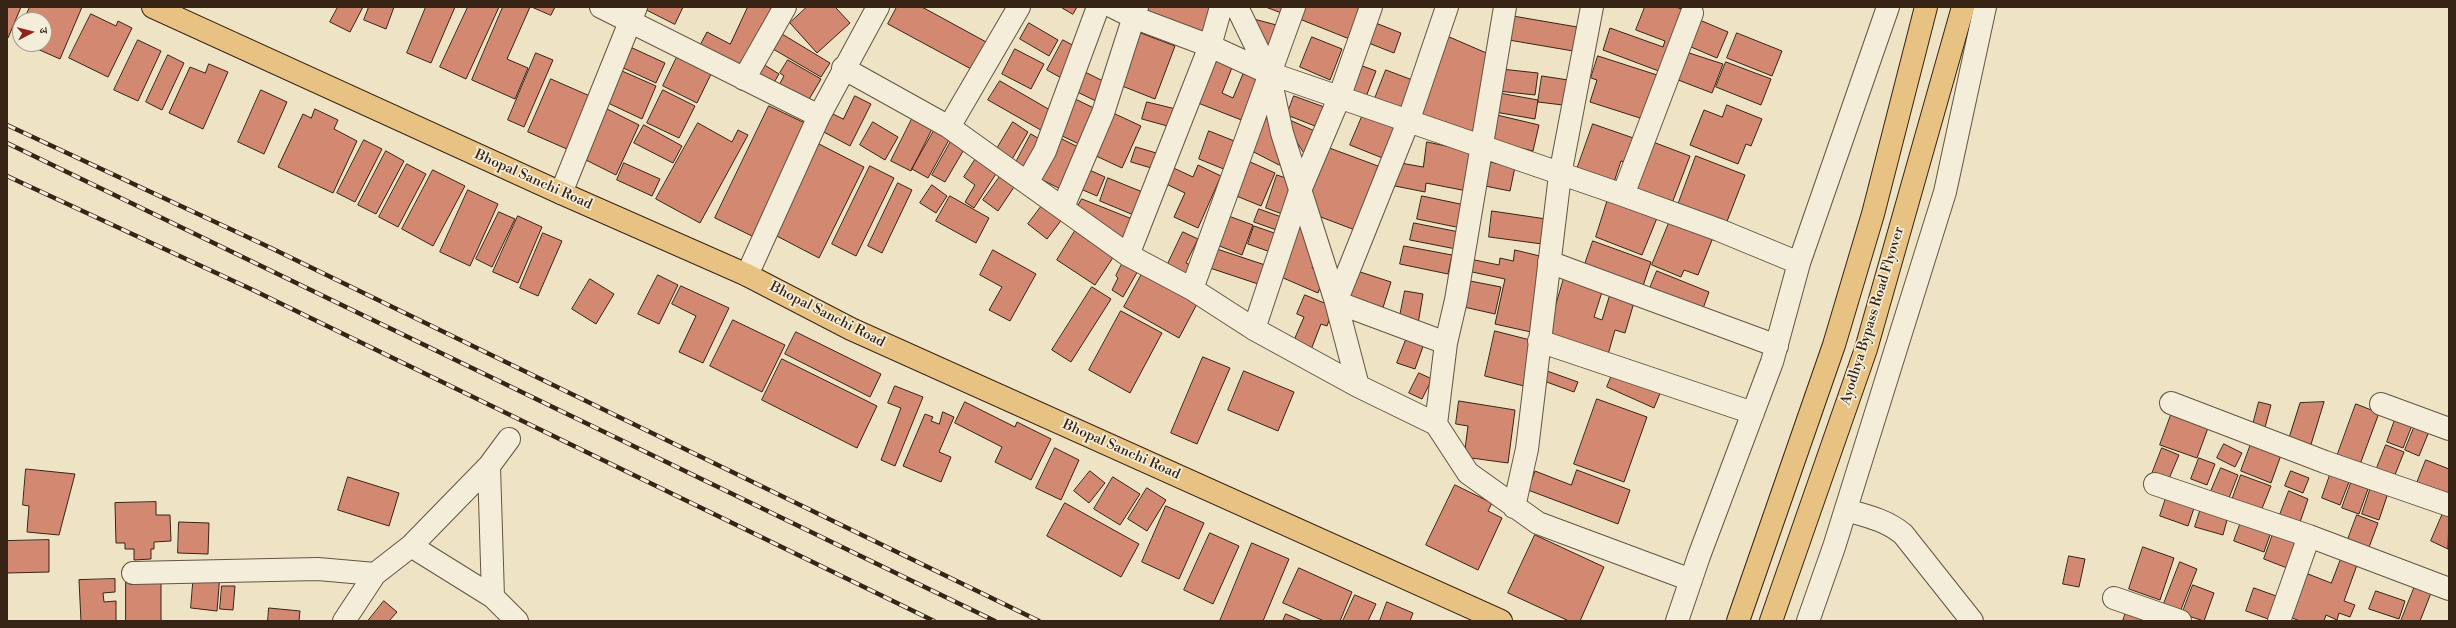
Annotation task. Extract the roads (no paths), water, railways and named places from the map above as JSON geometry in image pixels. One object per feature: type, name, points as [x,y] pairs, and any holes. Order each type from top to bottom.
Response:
[{"type":"main road","name":"Bhopal Sanchi Road","points":[[153,7],[561,193],[748,275],[851,329],[1501,621]]},
{"type":"main road","name":"Ayodhya Bypass Road Flyover","points":[[1738,621],[1834,345],[1873,214],[1926,7]]},
{"type":"main road","name":"Ayodhya Bypass Road Flyover","points":[[1771,621],[1866,349],[1963,7]]},
{"type":"street","points":[[601,7],[634,14],[744,79],[819,116]]},
{"type":"street","points":[[744,79],[785,7]]},
{"type":"street","points":[[748,275],[819,116],[843,68],[878,7]]},
{"type":"street","points":[[949,127],[1018,7]]},
{"type":"street","points":[[1028,181],[1045,151],[1098,7]]},
{"type":"street","points":[[1113,7],[1135,12],[1269,73],[1560,175],[1622,195],[1719,230],[1799,263]]},
{"type":"street","points":[[1128,255],[1210,46],[1221,7]]},
{"type":"street","points":[[1237,7],[1269,73],[1282,133],[1301,188],[1336,302],[1358,386]]},
{"type":"street","points":[[1192,289],[1294,7]]},
{"type":"street","points":[[1254,329],[1301,188],[1339,98],[1371,7]]},
{"type":"street","points":[[1336,302],[1408,122],[1448,7]]},
{"type":"street","points":[[1436,424],[1446,344],[1456,300],[1505,7]]},
{"type":"street","points":[[1514,507],[1527,448],[1560,175],[1592,7]]},
{"type":"street","points":[[1677,621],[1777,346],[1799,263],[1888,7]]},
{"type":"street","points":[[1808,621],[1846,510],[1945,192],[1985,7]]},
{"type":"street","points":[[1063,207],[1103,113],[1135,12]]},
{"type":"street","points":[[1622,195],[1692,13]]},
{"type":"street","points":[[561,193],[634,14]]},
{"type":"street","points":[[843,68],[949,127],[1028,181],[1128,255],[1192,289],[1254,329],[1358,386],[1436,424],[1468,473],[1538,523],[1691,580]]},
{"type":"street","points":[[1549,262],[1777,346]]},
{"type":"street","points":[[1336,302],[1446,344]]},
{"type":"street","points":[[1540,341],[1753,413]]},
{"type":"street","points":[[2171,403],[2325,462],[2449,505]]},
{"type":"street","points":[[2381,404],[2449,428]]},
{"type":"street","points":[[344,621],[375,574],[411,546],[489,466],[509,439]]},
{"type":"street","points":[[489,466],[492,598]]},
{"type":"street","points":[[2154,484],[2309,536],[2449,588]]},
{"type":"street","points":[[1846,510],[1879,519],[1893,526],[1903,534],[1972,621]]},
{"type":"street","points":[[2279,621],[2309,536]]},
{"type":"street","points":[[411,546],[492,598],[517,621]]},
{"type":"street","points":[[133,573],[318,569],[375,574]]},
{"type":"street","points":[[2114,598],[2180,621]]},
{"type":"railway","points":[[7,125],[271,248],[1039,621]]},
{"type":"railway","points":[[7,143],[995,621]]},
{"type":"railway","points":[[7,176],[253,290],[934,621]]}]
